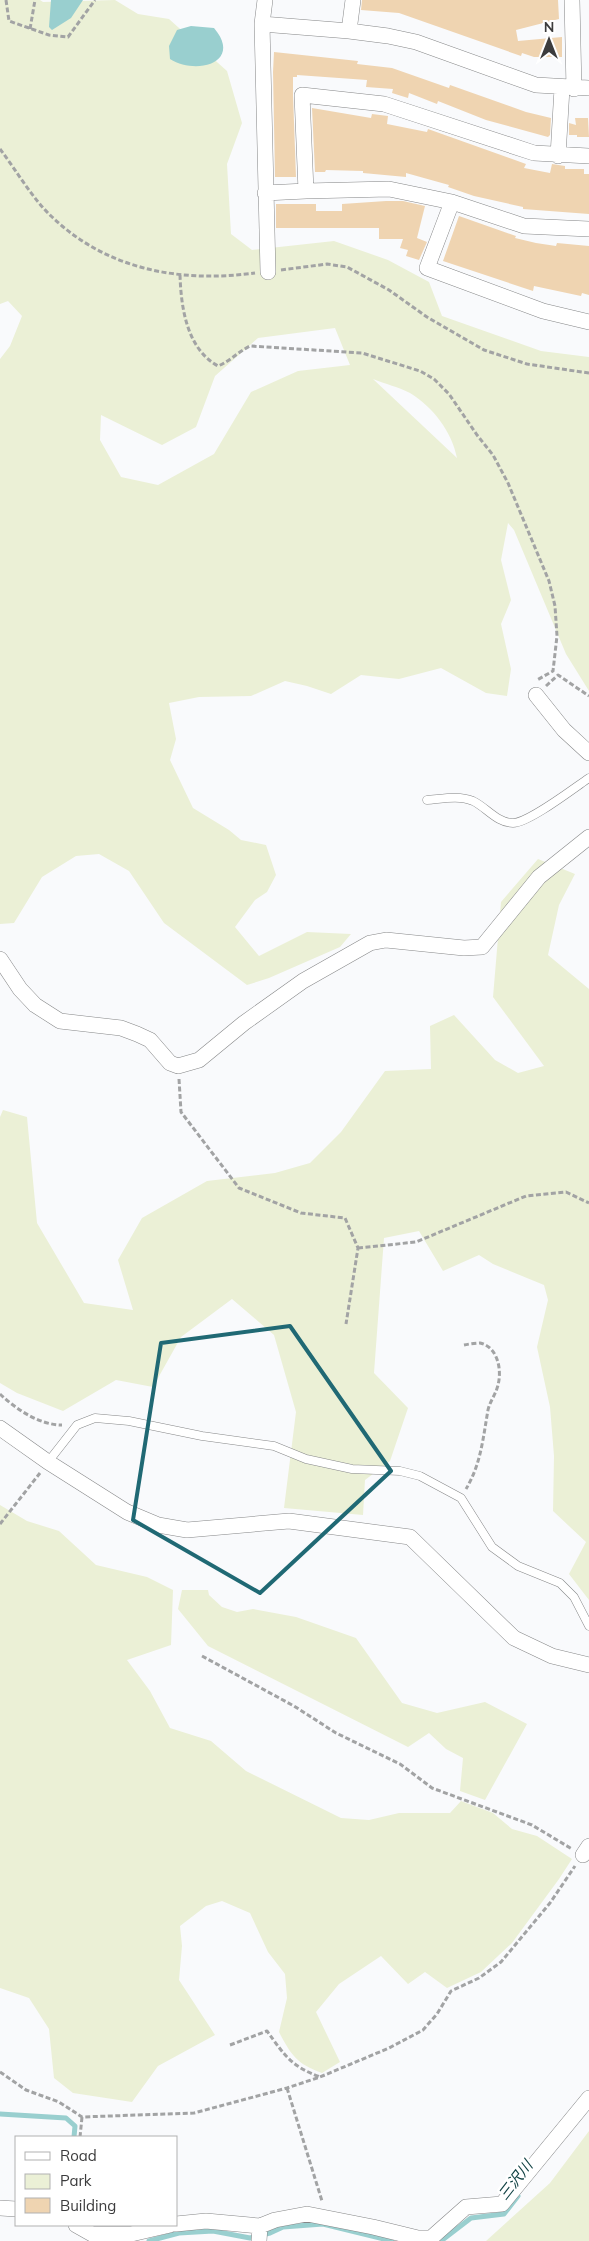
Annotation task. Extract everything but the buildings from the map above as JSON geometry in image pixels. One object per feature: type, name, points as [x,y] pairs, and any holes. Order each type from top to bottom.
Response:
[{"type":"street","points":[[265,0],[262,24],[268,272]]},
{"type":"street","points":[[349,31],[353,0]]},
{"type":"street","points":[[558,156],[568,88],[572,0]]},
{"type":"street","points":[[262,24],[388,36],[416,42],[536,85],[589,88]]},
{"type":"street","points":[[306,191],[302,95],[384,104],[513,148],[534,153],[558,156],[589,156]]},
{"type":"street","points":[[265,193],[389,189],[452,202],[524,226],[589,229]]},
{"type":"street","points":[[452,202],[427,268],[543,310],[589,322]]},
{"type":"street","points":[[536,695],[564,730],[589,753]]},
{"type":"street","points":[[0,959],[20,989],[35,1005],[60,1021],[121,1028],[137,1034],[150,1040],[170,1063],[178,1066],[199,1060],[244,1023],[303,981],[370,942],[386,940],[482,948],[540,877],[589,837]]},
{"type":"street","points":[[0,1428],[48,1462],[127,1512],[158,1525],[187,1530],[290,1521],[410,1537],[514,1638],[552,1656],[589,1665]]},
{"type":"street","points":[[178,2224],[206,2221],[260,2226],[275,2220],[307,2214],[326,2216],[418,2238],[431,2238],[466,2207],[502,2204],[589,2098]]},
{"type":"street","points":[[0,2208],[15,2209]]},
{"type":"street","points":[[78,2226],[92,2234],[130,2234],[166,2226]]},
{"type":"street","points":[[259,2241],[260,2226]]},
{"type":"lane","points":[[427,800],[458,797],[474,801],[499,819],[513,823],[526,820],[589,778]]},
{"type":"lane","points":[[48,1462],[77,1426],[94,1418],[129,1421],[202,1436],[274,1446],[306,1459],[352,1469],[400,1471],[420,1476],[461,1498],[492,1547],[518,1566],[560,1583],[574,1597],[589,1626]]},
{"type":"path","points":[[6,0],[9,22],[49,35],[68,37],[95,0]]},
{"type":"path","points":[[30,28],[35,0]]},
{"type":"path","points":[[180,275],[181,303],[188,326],[198,348],[210,362],[218,366],[228,362],[238,352],[250,346],[362,353],[420,371],[434,379],[449,394],[493,455],[508,483],[549,581],[555,606],[557,636],[553,671],[536,681],[536,695]]},
{"type":"path","points":[[536,695],[558,675],[589,696]]},
{"type":"path","points":[[178,1066],[181,1112],[239,1188],[301,1213],[344,1218],[358,1248],[346,1324]]},
{"type":"path","points":[[358,1248],[416,1242],[526,1196],[566,1192],[589,1203]]},
{"type":"path","points":[[461,1498],[480,1462],[489,1407],[498,1385],[499,1370],[496,1355],[490,1348],[480,1343],[464,1345]]},
{"type":"path","points":[[0,1394],[12,1405],[34,1418],[58,1426],[77,1426]]},
{"type":"path","points":[[0,1524],[48,1462]]},
{"type":"path","points":[[0,2072],[26,2090],[58,2102],[82,2117],[194,2113],[287,2088],[320,2077],[389,2048],[423,2030],[437,2014],[451,1990],[479,1978],[501,1962],[550,1903],[586,1851],[532,1825],[432,1788],[400,1764],[336,1733],[294,1706],[202,1656]]},
{"type":"path","points":[[230,2045],[267,2032],[285,2056],[300,2070],[320,2077]]},
{"type":"path","points":[[287,2088],[326,2216]]},
{"type":"path","points":[[80,2136],[82,2117]]},
{"type":"highlighted area","points":[[290,1326],[391,1471],[260,1593],[133,1520],[161,1343]]},
{"type":"green space","points":[[0,0],[40,0],[43,2],[115,0],[138,14],[169,19],[227,71],[242,123],[227,164],[231,234],[252,250],[334,241],[388,260],[429,282],[442,316],[541,351],[589,357],[589,691],[566,654],[514,530],[508,523],[501,560],[511,600],[501,624],[511,669],[507,696],[486,693],[441,668],[399,679],[361,675],[331,694],[285,681],[251,696],[199,697],[169,703],[176,739],[170,760],[193,808],[229,830],[241,840],[266,845],[276,875],[267,892],[255,900],[235,927],[259,956],[307,932],[351,934],[340,947],[269,978],[247,985],[164,923],[129,871],[99,854],[76,856],[42,877],[14,923],[0,924],[0,359],[10,346],[22,316],[8,301],[0,304]],"holes":[[[335,328],[350,365],[298,371],[251,392],[214,454],[158,485],[121,477],[100,440],[101,415],[162,445],[196,427],[215,376],[258,338]],[[373,379],[406,391],[426,405],[446,430],[457,458]]]},
{"type":"green space","points":[[538,859],[575,874],[559,905],[548,955],[589,989],[589,1600],[569,1574],[586,1542],[553,1511],[554,1456],[550,1407],[537,1347],[548,1300],[544,1285],[493,1264],[479,1255],[443,1271],[419,1231],[384,1238],[374,1373],[408,1408],[390,1461],[365,1480],[363,1515],[284,1508],[296,1412],[274,1335],[232,1299],[181,1337],[153,1387],[116,1380],[63,1411],[17,1393],[0,1383],[0,1117],[3,1110],[27,1117],[37,1223],[84,1303],[133,1310],[118,1260],[142,1218],[207,1181],[275,1173],[310,1163],[341,1132],[385,1071],[431,1069],[430,1026],[454,1015],[495,1060],[518,1073],[544,1066],[493,997],[501,902]]},
{"type":"green space","points":[[0,1505],[27,1521],[59,1531],[96,1565],[147,1577],[173,1590],[171,1645],[127,1660],[150,1691],[170,1728],[211,1741],[246,1771],[341,1818],[369,1820],[399,1813],[450,1813],[461,1801],[493,1813],[512,1829],[537,1836],[572,1859],[512,1943],[481,1972],[447,1988],[425,1972],[408,1984],[381,1956],[339,1984],[316,2012],[340,2062],[322,2073],[306,2066],[296,2058],[287,2047],[279,2032],[287,1998],[285,1974],[268,1952],[250,1913],[222,1901],[206,1906],[180,1926],[182,1946],[179,1980],[215,2035],[158,2066],[132,2102],[73,2093],[54,2078],[49,2029],[29,1998],[0,1988]]},
{"type":"green space","points":[[182,1590],[208,1590],[209,1595],[222,1607],[237,1612],[253,1609],[296,1617],[356,1638],[402,1703],[437,1713],[485,1702],[527,1724],[485,1800],[460,1791],[463,1758],[446,1749],[429,1733],[408,1747],[208,1646],[178,1609]]},
{"type":"green space","points":[[589,2131],[589,2241],[486,2241],[550,2183]]},
{"type":"water","points":[[51,0],[83,0],[71,18],[52,30],[49,27]]},
{"type":"water","points":[[191,26],[214,28],[222,40],[223,50],[220,57],[213,63],[203,66],[192,66],[170,59],[169,46],[177,30]]},
{"type":"waterway","points":[[0,2114],[66,2118],[75,2126],[74,2136]]},
{"type":"waterway","name":"三沢川","points":[[441,2241],[471,2218],[504,2214],[518,2196]]},
{"type":"waterway","points":[[149,2241],[179,2233],[213,2231],[250,2238],[270,2233],[283,2227],[323,2224],[392,2241]]}]
